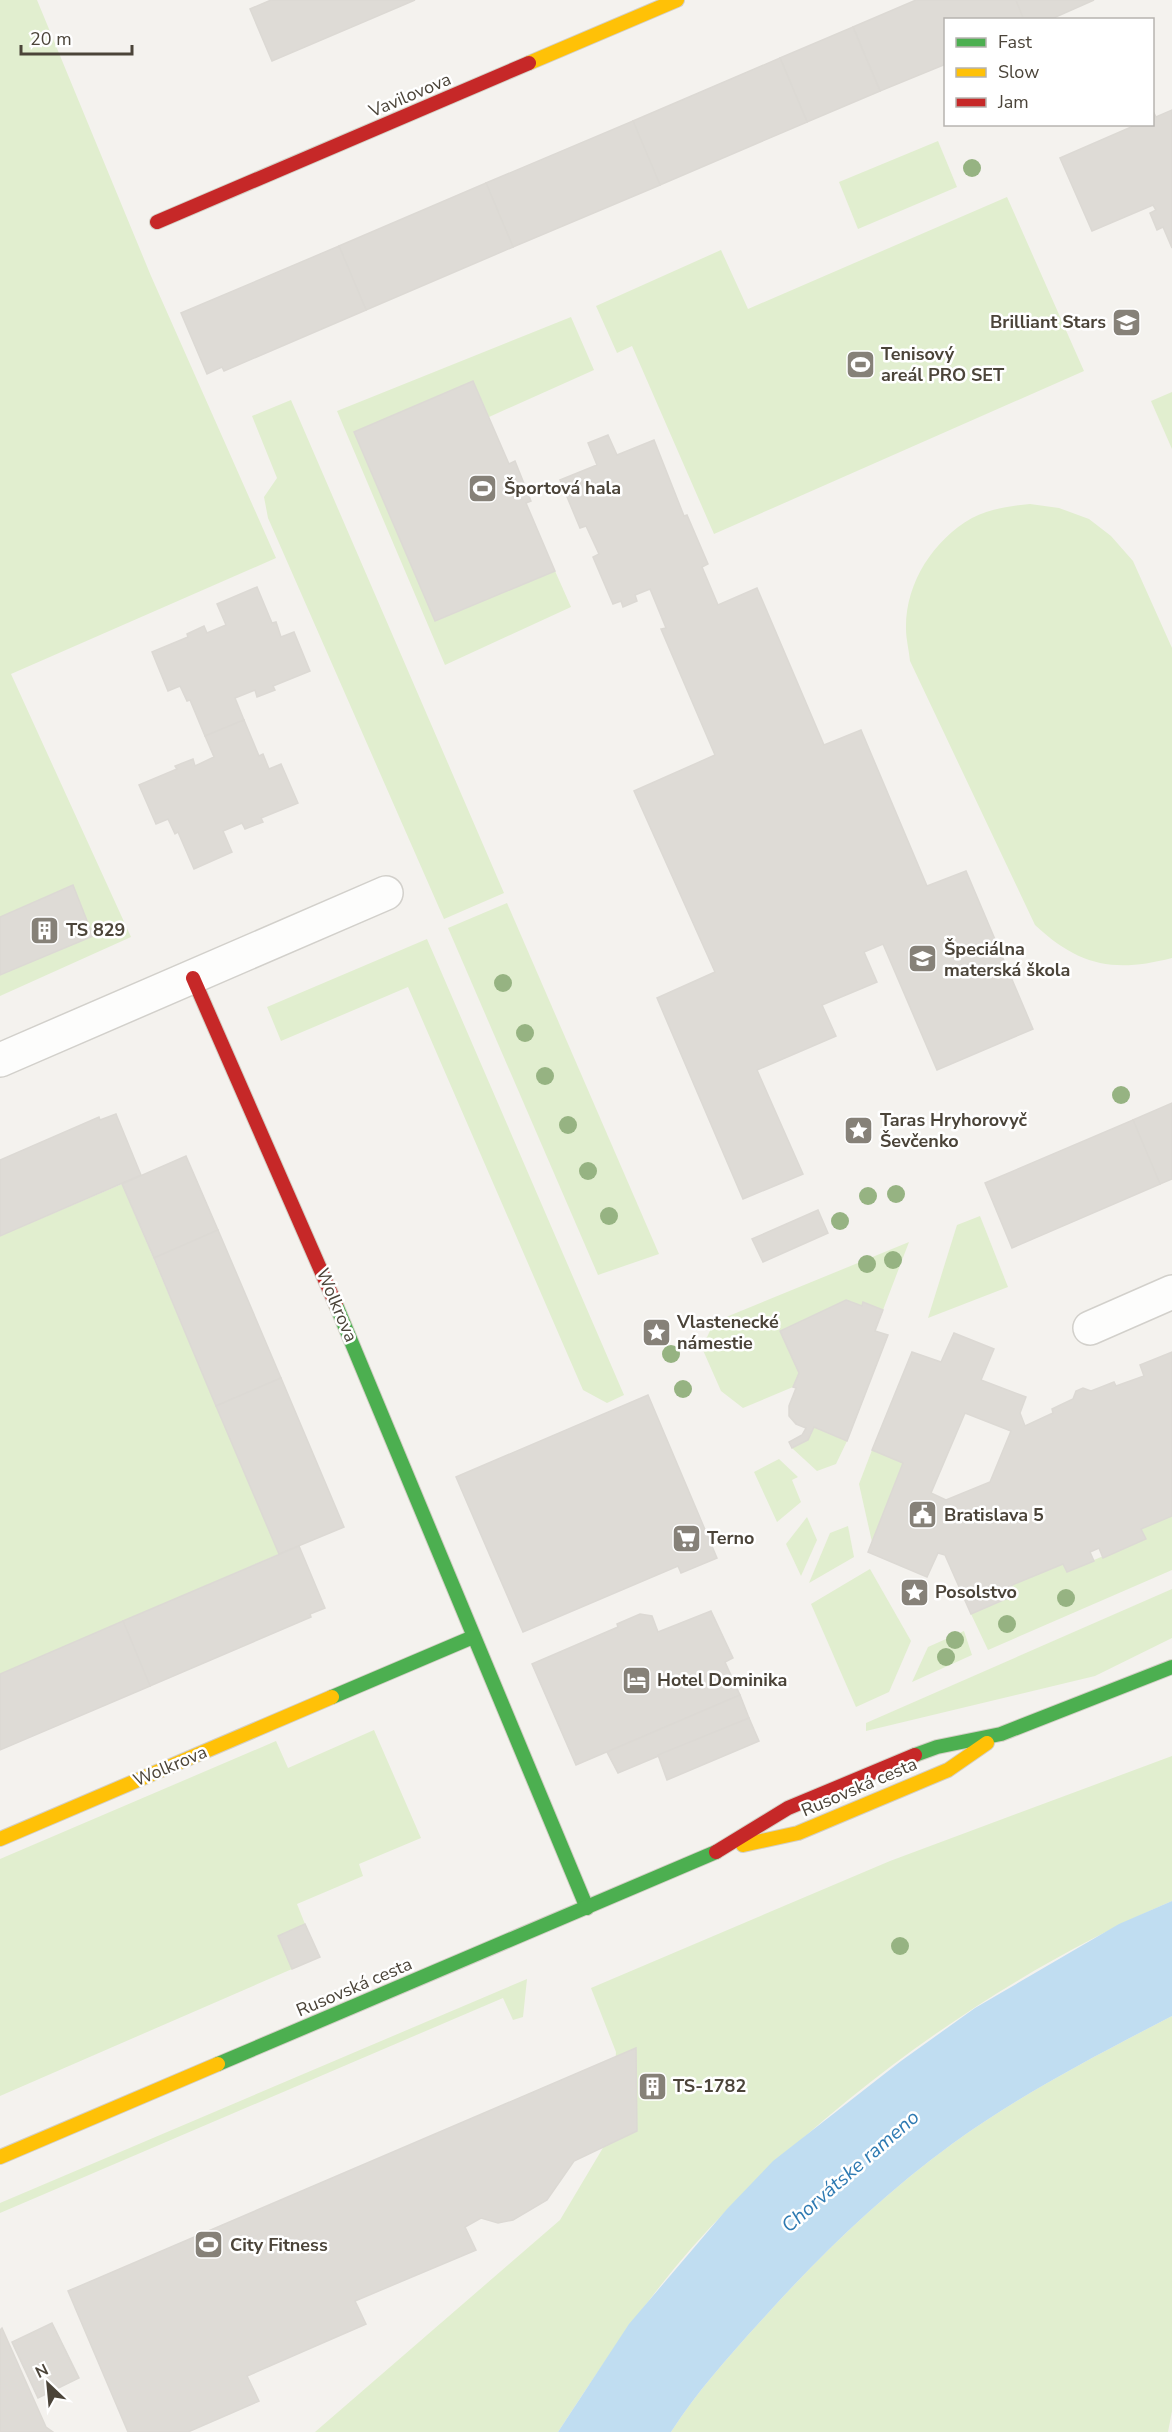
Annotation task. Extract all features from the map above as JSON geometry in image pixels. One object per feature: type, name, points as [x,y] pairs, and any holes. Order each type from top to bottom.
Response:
[{"type":"street","name":"Vavilovova","points":[[157,222],[677,0]]},
{"type":"street","points":[[0,1060],[386,893]]},
{"type":"street","name":"Wolkrova","points":[[193,978],[251,1104],[326,1279],[587,1908]]},
{"type":"street","points":[[1090,1328],[1172,1292]]},
{"type":"street","name":"Wolkrova","points":[[0,1839],[473,1637]]},
{"type":"street","name":"Rusovská cesta","points":[[0,2157],[721,1850],[788,1808],[937,1747],[1001,1734],[1172,1667]]},
{"type":"street","name":"Rusovská cesta","points":[[721,1850],[798,1833],[948,1770],[1001,1734]]},
{"type":"green space","points":[[0,0],[37,0],[151,276],[276,558],[11,674],[131,937],[0,996]]},
{"type":"green space","points":[[938,141],[957,187],[858,229],[839,182]]},
{"type":"green space","name":"Tenisový areál PRO SET","points":[[1007,197],[1084,371],[714,534],[632,346],[617,353],[596,306],[721,250],[748,309]]},
{"type":"green space","points":[[571,317],[594,370],[489,417],[473,381],[354,432],[435,621],[555,571],[571,607],[445,665],[337,411]]},
{"type":"green space","points":[[1172,392],[1172,449],[1151,401]]},
{"type":"green space","points":[[291,400],[504,893],[444,919],[268,518],[264,497],[277,478],[252,416]]},
{"type":"green space","points":[[1030,504],[1059,508],[1089,519],[1111,536],[1133,561],[1172,648],[1172,958],[1132,965],[1098,962],[1067,950],[1035,925],[910,661],[906,629],[910,596],[924,565],[934,551],[945,538],[972,518],[993,510]]},
{"type":"green space","points":[[507,903],[659,1254],[598,1275],[448,928]]},
{"type":"green space","points":[[427,939],[624,1395],[607,1403],[583,1390],[408,987],[281,1041],[267,1007]]},
{"type":"green space","points":[[122,1184],[279,1554],[0,1674],[0,1236]]},
{"type":"green space","points":[[980,1216],[1008,1287],[928,1318],[957,1225]]},
{"type":"green space","points":[[909,1242],[883,1310],[864,1302],[862,1306],[846,1300],[780,1331],[799,1373],[793,1387],[743,1408],[721,1391],[702,1348],[714,1322]]},
{"type":"green space","points":[[814,1427],[847,1441],[836,1464],[817,1471],[792,1448],[808,1440]]},
{"type":"green space","points":[[872,1450],[903,1463],[872,1542],[859,1484]]},
{"type":"green space","points":[[779,1459],[798,1477],[792,1480],[801,1502],[777,1522],[754,1472]]},
{"type":"green space","points":[[1172,1516],[1172,1570],[988,1650],[971,1614],[1008,1598],[1012,1585],[1063,1564],[1067,1571],[1145,1539],[1141,1529]]},
{"type":"green space","points":[[807,1517],[817,1540],[801,1576],[786,1544]]},
{"type":"green space","points":[[848,1526],[854,1557],[809,1583],[830,1533]]},
{"type":"green space","points":[[870,1569],[911,1641],[889,1692],[856,1707],[811,1604]]},
{"type":"green space","points":[[1172,1589],[1172,1638],[1095,1676],[866,1731],[866,1723]]},
{"type":"green space","points":[[964,1631],[972,1655],[912,1682],[928,1647]]},
{"type":"green space","points":[[374,1730],[421,1838],[359,1864],[363,1876],[297,1904],[305,1924],[278,1936],[292,1969],[0,2096],[0,1859],[276,1741],[288,1768]]},
{"type":"green space","points":[[1172,1756],[1172,1901],[1111,1929],[992,1996],[880,2074],[827,2117],[728,2209],[680,2261],[637,2316],[558,2432],[315,2432],[560,2220],[610,2136],[616,2052],[591,1988],[890,1861]]},
{"type":"green space","points":[[527,1979],[523,2017],[513,2020],[503,1998],[0,2213],[0,2203]]},
{"type":"green space","points":[[1172,2016],[1172,2411],[1168,2432],[671,2432],[713,2376],[781,2298],[851,2228],[900,2185],[952,2144],[1005,2108],[1088,2060]]},
{"type":"water","name":"Chorvátske rameno","points":[[1172,1901],[1172,2016],[1088,2060],[1005,2108],[952,2144],[900,2185],[851,2228],[781,2298],[713,2376],[671,2432],[558,2432],[629,2324],[727,2209],[773,2161],[901,2061],[975,2008],[1119,1924]]},
{"type":"building","points":[[271,0],[415,0],[272,61],[250,9]]},
{"type":"building","points":[[916,0],[1016,0],[1023,18],[944,18],[944,65],[880,91],[853,27]]},
{"type":"building","points":[[1016,0],[1094,0],[1054,18],[1023,18]]},
{"type":"building","points":[[853,27],[880,91],[807,122],[780,58]]},
{"type":"building","points":[[780,58],[807,122],[660,185],[633,121]]},
{"type":"building","points":[[1172,110],[1172,248],[1163,227],[1157,230],[1150,213],[1156,210],[1153,205],[1092,231],[1060,158],[1133,126],[1154,126],[1154,113],[1156,117]]},
{"type":"building","points":[[633,121],[660,185],[513,247],[486,183]]},
{"type":"building","points":[[486,183],[513,247],[366,310],[339,246]]},
{"type":"building","points":[[339,246],[366,310],[224,371],[222,367],[207,374],[181,313]]},
{"type":"building","points":[[473,381],[509,464],[515,461],[531,501],[526,503],[555,571],[435,621],[354,432]]},
{"type":"building","points":[[608,435],[617,455],[654,440],[684,516],[687,515],[708,564],[702,567],[718,605],[757,588],[824,745],[861,730],[927,886],[966,871],[1033,1029],[937,1070],[883,944],[864,952],[877,982],[822,1005],[836,1036],[757,1070],[803,1174],[743,1199],[657,998],[715,972],[634,791],[715,755],[661,629],[666,628],[650,589],[635,595],[637,601],[623,607],[621,601],[613,604],[593,557],[599,554],[586,526],[580,528],[560,480],[597,465],[588,443]]},
{"type":"building","points":[[257,587],[272,623],[276,622],[281,637],[294,632],[310,671],[273,686],[275,690],[257,697],[255,690],[235,698],[244,720],[205,736],[190,700],[187,701],[180,686],[168,691],[152,652],[188,637],[187,634],[204,626],[207,633],[226,625],[217,604]]},
{"type":"building","points":[[244,720],[259,756],[263,754],[269,769],[281,764],[298,803],[261,818],[263,822],[245,829],[242,823],[223,831],[232,852],[194,869],[178,832],[175,834],[168,819],[156,824],[139,785],[177,769],[175,766],[193,759],[195,766],[214,757],[205,736]]},
{"type":"building","name":"TS 829","points":[[73,885],[93,936],[0,975],[0,917]]},
{"type":"building","points":[[1172,1103],[1172,1179],[1160,1184],[1133,1120]]},
{"type":"building","points":[[116,1114],[141,1175],[0,1236],[0,1160],[99,1117],[100,1120]]},
{"type":"building","points":[[1133,1120],[1160,1184],[1012,1248],[985,1183]]},
{"type":"building","points":[[186,1156],[218,1230],[154,1258],[122,1184]]},
{"type":"building","points":[[818,1210],[828,1233],[763,1262],[752,1239]]},
{"type":"building","points":[[218,1230],[281,1378],[216,1406],[154,1258]]},
{"type":"building","points":[[846,1300],[862,1306],[863,1302],[883,1310],[875,1331],[888,1335],[847,1441],[814,1427],[808,1440],[792,1448],[789,1442],[802,1435],[806,1428],[796,1424],[789,1416],[789,1406],[796,1388],[793,1387],[799,1373],[780,1331]]},
{"type":"building","points":[[954,1333],[994,1349],[981,1380],[1026,1397],[1020,1413],[1025,1426],[1053,1413],[1052,1409],[1073,1399],[1076,1391],[1083,1388],[1091,1391],[1114,1382],[1116,1386],[1144,1376],[1140,1365],[1172,1352],[1172,1516],[1141,1529],[1146,1539],[1103,1558],[1099,1548],[1090,1552],[1094,1561],[1067,1572],[1063,1564],[1012,1585],[1008,1598],[971,1614],[945,1555],[938,1553],[927,1577],[868,1552],[903,1463],[872,1450],[912,1352],[941,1362]],"holes":[[[965,1413],[1011,1431],[990,1482],[946,1500],[931,1493]]]},
{"type":"building","points":[[281,1378],[344,1527],[279,1554],[216,1406]]},
{"type":"building","points":[[648,1395],[717,1558],[681,1573],[678,1566],[523,1632],[456,1477]]},
{"type":"building","points":[[299,1546],[325,1608],[310,1614],[311,1617],[150,1686],[123,1621]]},
{"type":"building","name":"Hotel Dominika","points":[[711,1611],[733,1658],[725,1662],[740,1695],[576,1765],[532,1664],[618,1627],[617,1624],[640,1614],[652,1616],[658,1632]]},
{"type":"building","points":[[123,1621],[150,1686],[0,1750],[0,1674]]},
{"type":"building","points":[[740,1695],[749,1718],[618,1773],[607,1752]]},
{"type":"building","points":[[749,1718],[759,1741],[667,1780],[658,1755]]},
{"type":"building","points":[[305,1924],[320,1957],[292,1969],[278,1936]]},
{"type":"building","points":[[636,2048],[637,2131],[574,2161],[547,2200],[513,2220],[498,2223],[481,2218],[465,2227],[476,2250],[355,2301],[366,2324],[247,2376],[259,2401],[188,2432],[128,2432],[68,2291]]},
{"type":"building","name":"TS-1782","points":[[655,2075],[663,2092],[648,2097],[642,2081]]},
{"type":"building","points":[[52,2323],[79,2378],[38,2398],[12,2342]]},
{"type":"building","points":[[2,2328],[46,2427],[53,2432],[0,2432],[0,2330]]},
{"type":"traffic: fast","points":[[336,1305],[587,1908]]},
{"type":"traffic: fast","points":[[332,1697],[473,1637]]},
{"type":"traffic: fast","points":[[915,1755],[937,1747],[1001,1734],[1172,1667]]},
{"type":"traffic: fast","points":[[218,2064],[716,1852]]},
{"type":"traffic: slow","points":[[529,63],[677,0]]},
{"type":"traffic: slow","points":[[0,1839],[332,1697]]},
{"type":"traffic: slow","points":[[743,1845],[798,1833],[948,1770],[987,1743]]},
{"type":"traffic: slow","points":[[0,2157],[218,2064]]},
{"type":"traffic: jam","points":[[157,222],[529,63]]},
{"type":"traffic: jam","points":[[193,978],[336,1305]]},
{"type":"traffic: jam","points":[[716,1852],[788,1808],[915,1755]]},
{"type":"place","name":"Brilliant Stars","points":[[1127,322]]},
{"type":"place","name":"Tenisový areál PRO SET","points":[[860,364]]},
{"type":"place","name":"Športová hala","points":[[483,488]]},
{"type":"place","name":"TS 829","points":[[45,930]]},
{"type":"place","name":"Špeciálna materská škola","points":[[923,959]]},
{"type":"place","name":"Taras Hryhorovyč Ševčenko","points":[[859,1130]]},
{"type":"place","name":"Vlastenecké námestie","points":[[656,1332]]},
{"type":"place","name":"Bratislava 5","points":[[923,1515]]},
{"type":"place","name":"Terno","points":[[686,1538]]},
{"type":"place","name":"Posolstvo","points":[[914,1592]]},
{"type":"place","name":"Hotel Dominika","points":[[636,1680]]},
{"type":"place","name":"TS-1782","points":[[652,2086]]},
{"type":"place","name":"City Fitness","points":[[209,2245]]}]
